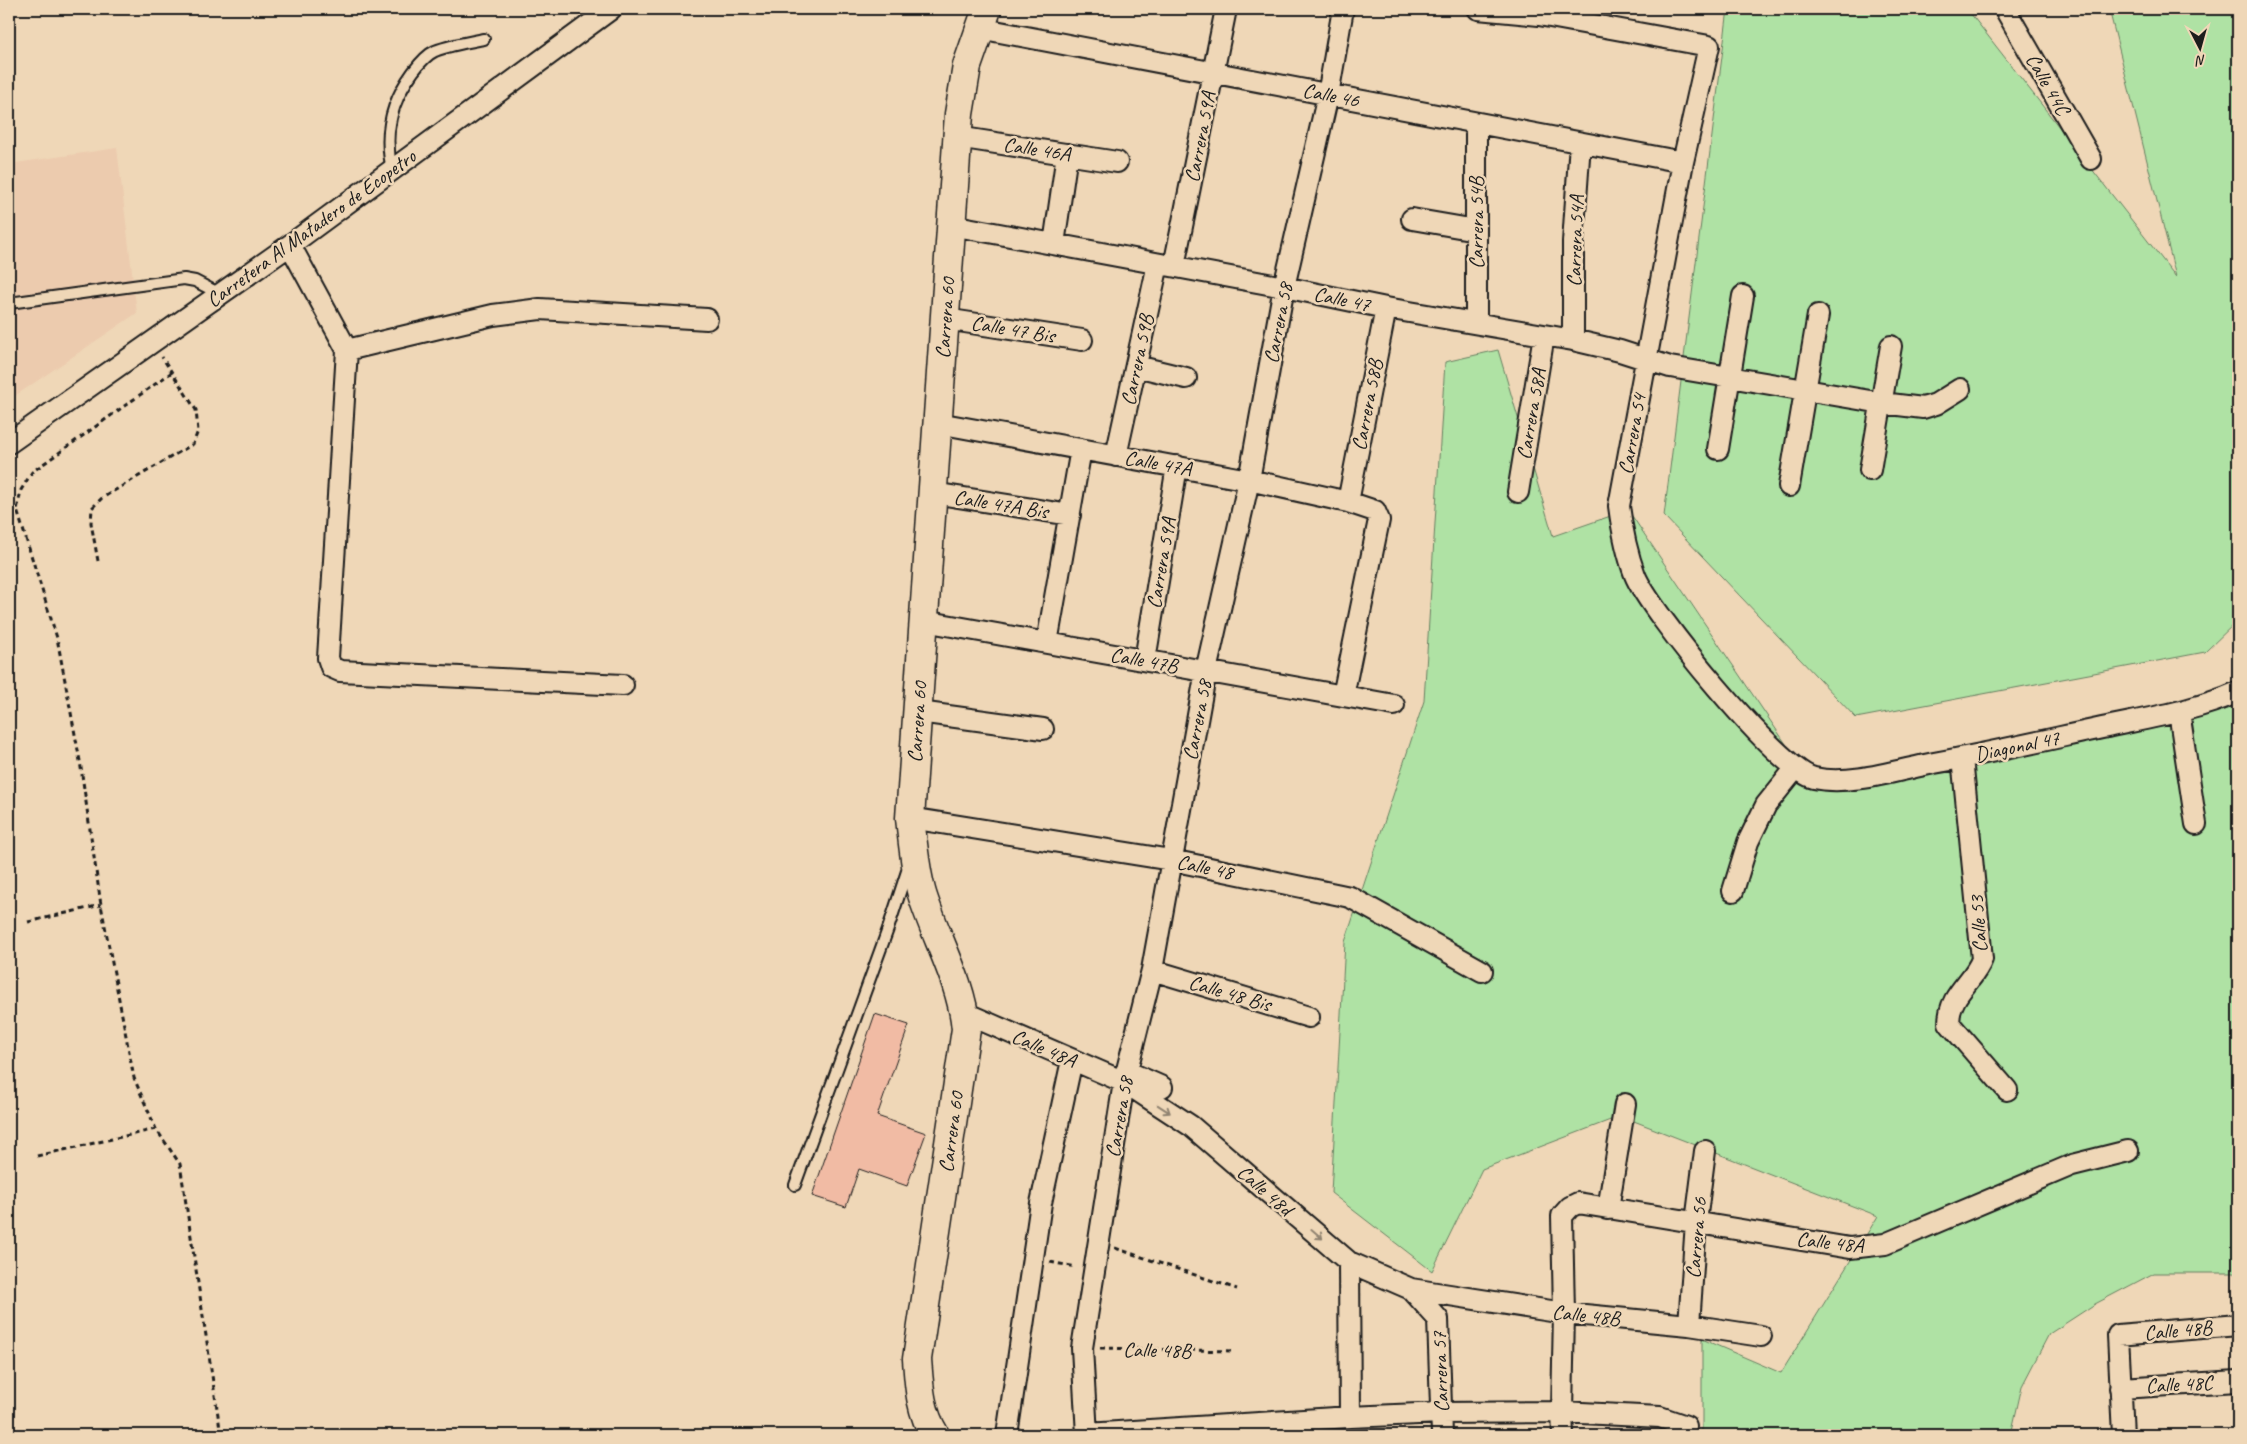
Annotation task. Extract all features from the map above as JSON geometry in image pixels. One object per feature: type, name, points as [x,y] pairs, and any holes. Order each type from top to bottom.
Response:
[{"type":"street","name":"Carretera Al Matadero de Ecopetro","points":[[9,443],[290,245],[611,9]]},
{"type":"street","name":"Carrera 59A","points":[[1166,265],[1226,9]]},
{"type":"street","name":"Carrera 58","points":[[1087,1435],[1082,1348],[1125,1077],[1152,970],[1206,671],[1249,480],[1284,287],[1328,95],[1343,9]]},
{"type":"street","points":[[1478,9],[1539,12]]},
{"type":"street","name":"Calle 44C","points":[[2005,9],[2091,159]]},
{"type":"street","name":"Carrera 54","points":[[1539,12],[1709,46],[1683,162],[1619,506],[1622,527],[1635,575],[1648,600],[1725,698],[1795,769]]},
{"type":"street","name":"Calle 46","points":[[983,18],[1213,71],[1328,95],[1683,162]]},
{"type":"street","name":"Carrera 60","points":[[932,1431],[920,1402],[917,1359],[966,1029],[965,1013],[922,893],[910,818],[919,712],[957,137],[967,66],[983,18]]},
{"type":"street","name":"Carrera 54B","points":[[1476,123],[1476,324]]},
{"type":"street","name":"Calle 46A","points":[[957,137],[1117,162]]},
{"type":"street","name":"Carrera 54A","points":[[1573,340],[1573,242],[1580,143]]},
{"type":"street","points":[[1054,244],[1067,154]]},
{"type":"street","points":[[1412,219],[1476,230]]},
{"type":"street","name":"Calle 47","points":[[951,225],[1284,287],[1386,308],[1573,340],[1620,351],[1670,367],[1882,403],[1923,408],[1936,404],[1960,388]]},
{"type":"street","points":[[290,245],[347,350],[328,658],[331,667],[340,671],[623,685]]},
{"type":"street","name":"Carrera 59B","points":[[1116,456],[1136,366],[1166,265]]},
{"type":"street","points":[[1718,449],[1743,296]]},
{"type":"street","name":"Carrera 58B","points":[[1348,502],[1386,308]]},
{"type":"street","points":[[347,350],[493,315],[540,309],[707,319]]},
{"type":"street","points":[[1790,486],[1818,315]]},
{"type":"street","name":"Calle 47 Bis","points":[[945,318],[1082,340]]},
{"type":"street","name":"Carrera 58A","points":[[1518,492],[1544,335]]},
{"type":"street","points":[[1870,470],[1891,346]]},
{"type":"street","points":[[1136,366],[1186,378]]},
{"type":"street","name":"Calle 47A","points":[[938,423],[1249,480],[1348,502],[1375,511],[1379,520],[1343,696]]},
{"type":"street","points":[[1047,643],[1081,449]]},
{"type":"street","name":"Carrera 59A","points":[[1145,660],[1178,466]]},
{"type":"street","name":"Calle 47A Bis","points":[[933,493],[1070,515]]},
{"type":"street","name":"Calle 47B","points":[[924,621],[1394,705]]},
{"type":"street","name":"Diagonal 47","points":[[1795,769],[1812,778],[1829,780],[1850,779],[1962,758],[2179,712],[2218,701],[2238,692]]},
{"type":"street","points":[[919,712],[1043,729]]},
{"type":"street","points":[[2179,712],[2196,824]]},
{"type":"street","name":"Calle 53","points":[[1962,758],[1982,959],[1979,968],[1963,986],[1956,999],[1949,1017],[1949,1023],[2007,1090]]},
{"type":"street","points":[[1733,891],[1748,842],[1766,805],[1795,769]]},
{"type":"street","name":"Calle 48","points":[[910,818],[1171,860],[1350,897],[1482,970]]},
{"type":"street","name":"Calle 48 Bis","points":[[1152,970],[1309,1016]]},
{"type":"street","name":"Calle 48A","points":[[965,1013],[1072,1060],[1125,1077]]},
{"type":"street","points":[[1007,1435],[1041,1203],[1072,1060]]},
{"type":"street","points":[[1125,1077],[1162,1087]]},
{"type":"street","name":"Calle 48d","points":[[1125,1077],[1191,1126],[1349,1262],[1411,1289]]},
{"type":"street","points":[[1608,1209],[1625,1104]]},
{"type":"street","name":"Carrera 56","points":[[1689,1325],[1696,1222],[1705,1151]]},
{"type":"street","name":"Calle 48A","points":[[1564,1314],[1562,1216],[1570,1207],[1578,1204],[1850,1248],[1869,1248],[1885,1244],[2072,1166],[2128,1151]]},
{"type":"street","points":[[1349,1262],[1350,1417]]},
{"type":"street","name":"Calle 48B","points":[[1411,1289],[1564,1314],[1689,1325],[1760,1336]]},
{"type":"street","name":"Carrera 57","points":[[1411,1289],[1438,1319],[1442,1435]]},
{"type":"street","points":[[1564,1314],[1562,1412],[1564,1435]]},
{"type":"street","name":"Calle 48B","points":[[2120,1388],[2118,1335],[2238,1325]]},
{"type":"street","name":"Calle 48C","points":[[2120,1388],[2238,1381]]},
{"type":"street","points":[[2120,1388],[2123,1435]]},
{"type":"street","points":[[1087,1435],[1350,1417],[1562,1412],[1660,1417],[1686,1426]]},
{"type":"lane","points":[[392,169],[388,143],[388,125],[395,101],[420,62],[434,52],[484,39]]},
{"type":"lane","points":[[9,302],[184,279],[196,281],[220,294]]},
{"type":"lane","points":[[795,1185],[888,929],[914,850]]},
{"type":"path","points":[[98,561],[91,523],[92,508],[102,498],[193,444],[198,432],[196,410],[152,342]]},
{"type":"path","points":[[172,372],[32,472],[21,490],[17,510],[57,638],[80,761],[101,905],[134,1078],[156,1129],[180,1164],[221,1435]]},
{"type":"path","points":[[28,922],[101,905]]},
{"type":"path","points":[[37,1156],[156,1129]]},
{"type":"path","points":[[1098,1243],[1237,1289]]},
{"type":"path","points":[[1033,1259],[1094,1270]]},
{"type":"path","name":"Calle 48B","points":[[1082,1348],[1232,1352]]},
{"type":"shaded area","points":[[117,148],[137,313],[9,400],[9,164]]},
{"type":"green space","points":[[1728,9],[1967,9],[2176,277],[2109,9],[2238,9],[2238,620],[2205,652],[1856,718],[1664,516]]},
{"type":"green space","points":[[1498,350],[1553,536],[1628,510],[1813,784],[1962,760],[2238,703],[2238,1273],[2154,1273],[2095,1304],[2049,1334],[2022,1386],[2011,1435],[1702,1435],[1702,1339],[1781,1373],[1878,1216],[1621,1116],[1482,1169],[1432,1271],[1331,1193],[1345,942],[1424,701],[1445,362]]},
{"type":"building","points":[[875,1014],[909,1025],[877,1116],[926,1133],[907,1186],[859,1169],[846,1207],[812,1196]]}]
